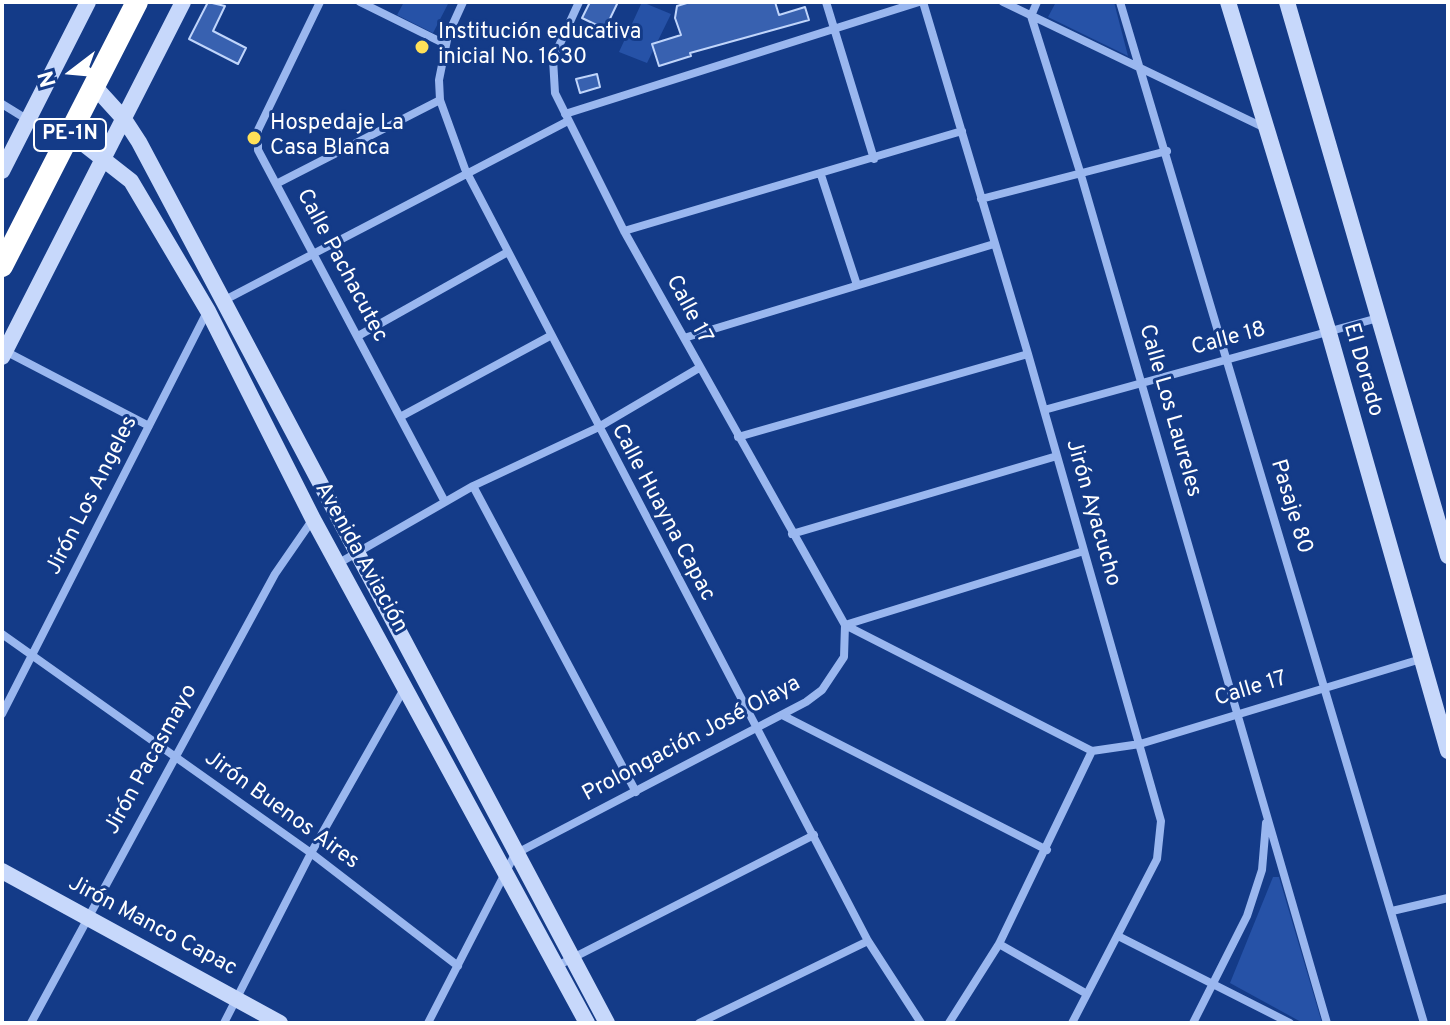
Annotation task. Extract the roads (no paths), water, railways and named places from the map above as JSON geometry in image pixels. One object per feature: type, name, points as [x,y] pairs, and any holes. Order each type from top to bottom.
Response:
[{"type":"highway","name":"PE-1N","points":[[2,266],[137,2]]},
{"type":"main road","points":[[2,171],[88,2]]},
{"type":"main road","points":[[4,354],[183,2]]},
{"type":"main road","name":"El Dorado","points":[[1228,2],[1329,333],[1448,751]]},
{"type":"main road","name":"El Dorado","points":[[1287,2],[1448,556]]},
{"type":"main road","name":"Avenida Aviación","points":[[94,86],[124,119],[358,550],[515,854],[607,1023]]},
{"type":"main road","name":"Avenida Aviación","points":[[71,134],[131,181],[208,311],[313,519],[587,1023]]},
{"type":"main road","name":"Jirón Manco Capac","points":[[2,871],[280,1023]]},
{"type":"street","name":"Calle Pachacutec","points":[[320,2],[258,130],[258,150],[445,502]]},
{"type":"street","points":[[360,2],[445,44]]},
{"type":"street","name":"Calle Huayna Capac","points":[[463,2],[445,44],[439,80],[440,100],[467,174],[597,428],[868,941],[921,1023]]},
{"type":"street","points":[[826,2],[874,159]]},
{"type":"street","name":"Jirón Los Angeles","points":[[2,714],[208,311],[223,300],[467,174],[567,118],[921,2]]},
{"type":"street","name":"Jirón Ayacucho","points":[[921,2],[1028,354],[1161,821],[1157,859],[1072,1023]]},
{"type":"street","points":[[1003,2],[1266,129]]},
{"type":"street","points":[[1031,16],[1037,2]]},
{"type":"street","name":"Pasaje 80","points":[[1120,2],[1392,911],[1422,1023]]},
{"type":"street","name":"Calle 17","points":[[577,3],[553,59],[555,93],[624,231],[845,625]]},
{"type":"street","name":"Calle Los Laureles","points":[[1031,16],[1081,175],[1327,1023]]},
{"type":"street","points":[[276,184],[440,100]]},
{"type":"street","points":[[2,104],[29,120]]},
{"type":"street","points":[[624,231],[962,131]]},
{"type":"street","points":[[981,199],[1167,151]]},
{"type":"street","points":[[821,175],[857,285]]},
{"type":"street","points":[[684,338],[994,244]]},
{"type":"street","points":[[358,336],[506,253]]},
{"type":"street","name":"Calle 18","points":[[1044,410],[1142,384],[1226,357],[1378,318]]},
{"type":"street","points":[[400,417],[550,336]]},
{"type":"street","points":[[4,354],[149,426]]},
{"type":"street","points":[[738,437],[1028,354]]},
{"type":"street","points":[[339,563],[473,486],[597,428],[699,368]]},
{"type":"street","points":[[792,534],[1057,456]]},
{"type":"street","points":[[473,486],[636,792]]},
{"type":"street","name":"Jirón Pacasmayo","points":[[31,1023],[275,574],[313,519]]},
{"type":"street","points":[[845,625],[1084,551]]},
{"type":"street","points":[[845,625],[1092,751],[1047,850],[999,944],[949,1023]]},
{"type":"street","name":"Prolongación José Olaya","points":[[515,854],[756,731],[822,690],[844,657],[845,625]]},
{"type":"street","name":"Jirón Buenos Aires","points":[[2,634],[311,853],[458,966]]},
{"type":"street","name":"Calle 17","points":[[1092,751],[1140,744],[1421,659]]},
{"type":"street","points":[[224,1023],[311,853],[406,687]]},
{"type":"street","points":[[784,716],[1047,850]]},
{"type":"street","name":"Calle Los Laureles","points":[[1193,1023],[1232,950],[1262,870],[1266,817]]},
{"type":"street","points":[[557,966],[814,835]]},
{"type":"street","points":[[428,1023],[515,854]]},
{"type":"street","points":[[1392,911],[1448,898]]},
{"type":"street","points":[[1118,936],[1290,1023]]},
{"type":"street","points":[[699,1023],[868,941]]},
{"type":"street","points":[[999,944],[1087,994]]},
{"type":"place","name":"Institución educativa inicial No. 1630","points":[[422,47]]},
{"type":"place","name":"Hospedaje La Casa Blanca","points":[[254,138]]}]
